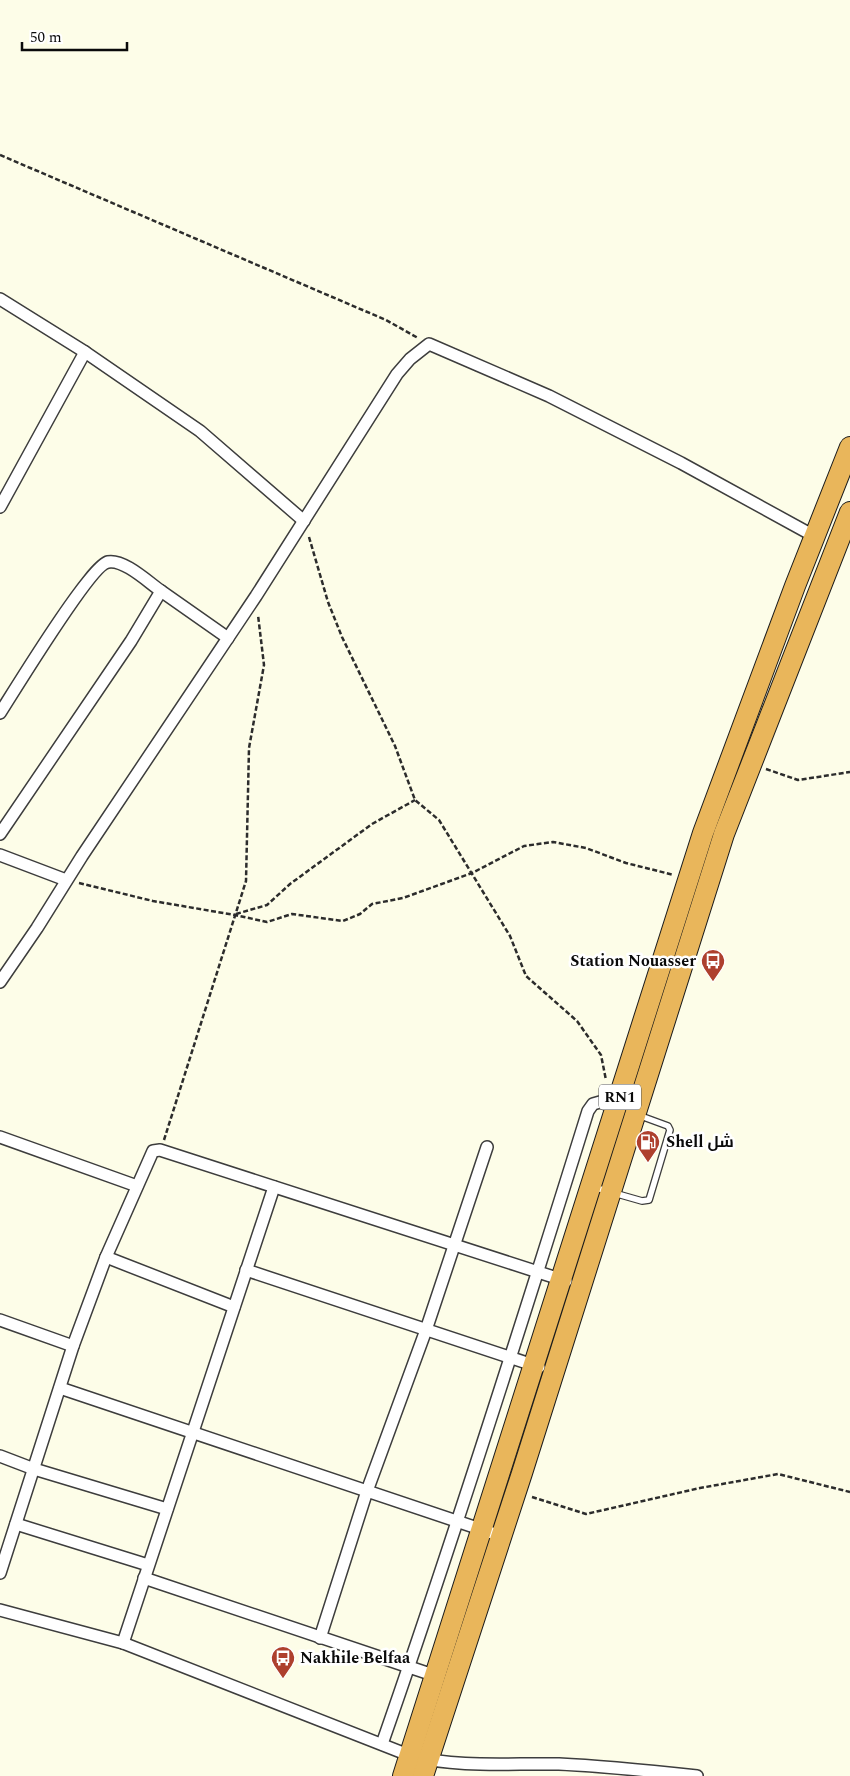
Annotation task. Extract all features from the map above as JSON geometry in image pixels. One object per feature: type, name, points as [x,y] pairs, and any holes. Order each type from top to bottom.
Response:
[{"type":"highway","name":"RN1","points":[[404,1776],[421,1764],[501,1536],[554,1372],[610,1192],[626,1111],[688,879],[703,833],[814,536],[850,446]]},
{"type":"highway","name":"RN1","points":[[421,1764],[436,1676],[591,1186],[626,1111],[637,1107],[724,834],[850,512]]},
{"type":"street","points":[[0,299],[85,352],[200,431],[304,522]]},
{"type":"street","points":[[0,982],[256,596],[397,374],[410,359],[429,344],[549,396],[681,463],[814,536]]},
{"type":"street","points":[[0,507],[85,352]]},
{"type":"street","points":[[0,713],[79,593],[103,564],[110,562],[121,564],[228,638]]},
{"type":"street","points":[[0,834],[131,641],[161,590]]},
{"type":"street","points":[[0,855],[66,880]]},
{"type":"street","points":[[382,1744],[409,1668],[511,1357],[588,1111],[593,1104],[600,1102],[626,1111]]},
{"type":"street","points":[[0,1137],[137,1186]]},
{"type":"street","points":[[320,1638],[367,1491],[426,1330],[487,1147]]},
{"type":"street","points":[[0,1573],[73,1346],[106,1257],[151,1153],[156,1150],[581,1286]]},
{"type":"street","points":[[123,1643],[274,1187]]},
{"type":"street","points":[[106,1257],[234,1307]]},
{"type":"street","points":[[246,1270],[554,1372]]},
{"type":"street","points":[[0,1320],[73,1346]]},
{"type":"street","points":[[60,1388],[501,1536]]},
{"type":"street","points":[[0,1456],[167,1509]]},
{"type":"street","points":[[16,1524],[148,1565]]},
{"type":"street","points":[[144,1578],[436,1676]]},
{"type":"street","points":[[0,1610],[123,1643],[382,1744],[421,1764],[559,1764],[696,1776]]},
{"type":"lane","points":[[591,1186],[642,1202],[649,1200],[670,1130],[668,1126],[626,1111]]},
{"type":"path","points":[[0,155],[386,320],[429,344]]},
{"type":"path","points":[[304,522],[328,602],[342,637],[395,746],[415,800],[440,820],[510,936],[526,976],[577,1021],[601,1055],[606,1080]]},
{"type":"path","points":[[160,1150],[246,881],[249,748],[264,665],[256,596]]},
{"type":"path","points":[[752,762],[771,772],[798,780],[850,772]]},
{"type":"path","points":[[235,915],[268,905],[290,884],[372,824],[415,800]]},
{"type":"path","points":[[66,880],[153,900],[268,922],[292,914],[343,921],[360,914],[372,904],[402,898],[472,874],[524,846],[553,842],[586,848],[626,862],[688,879]]},
{"type":"path","points":[[516,1491],[586,1514],[700,1488],[778,1474],[850,1492]]},
{"type":"place","name":"Station Nouasser","points":[[713,982]]},
{"type":"place","name":"Shell شل","points":[[648,1163]]},
{"type":"place","name":"Nakhile Belfaa","points":[[283,1679]]}]
